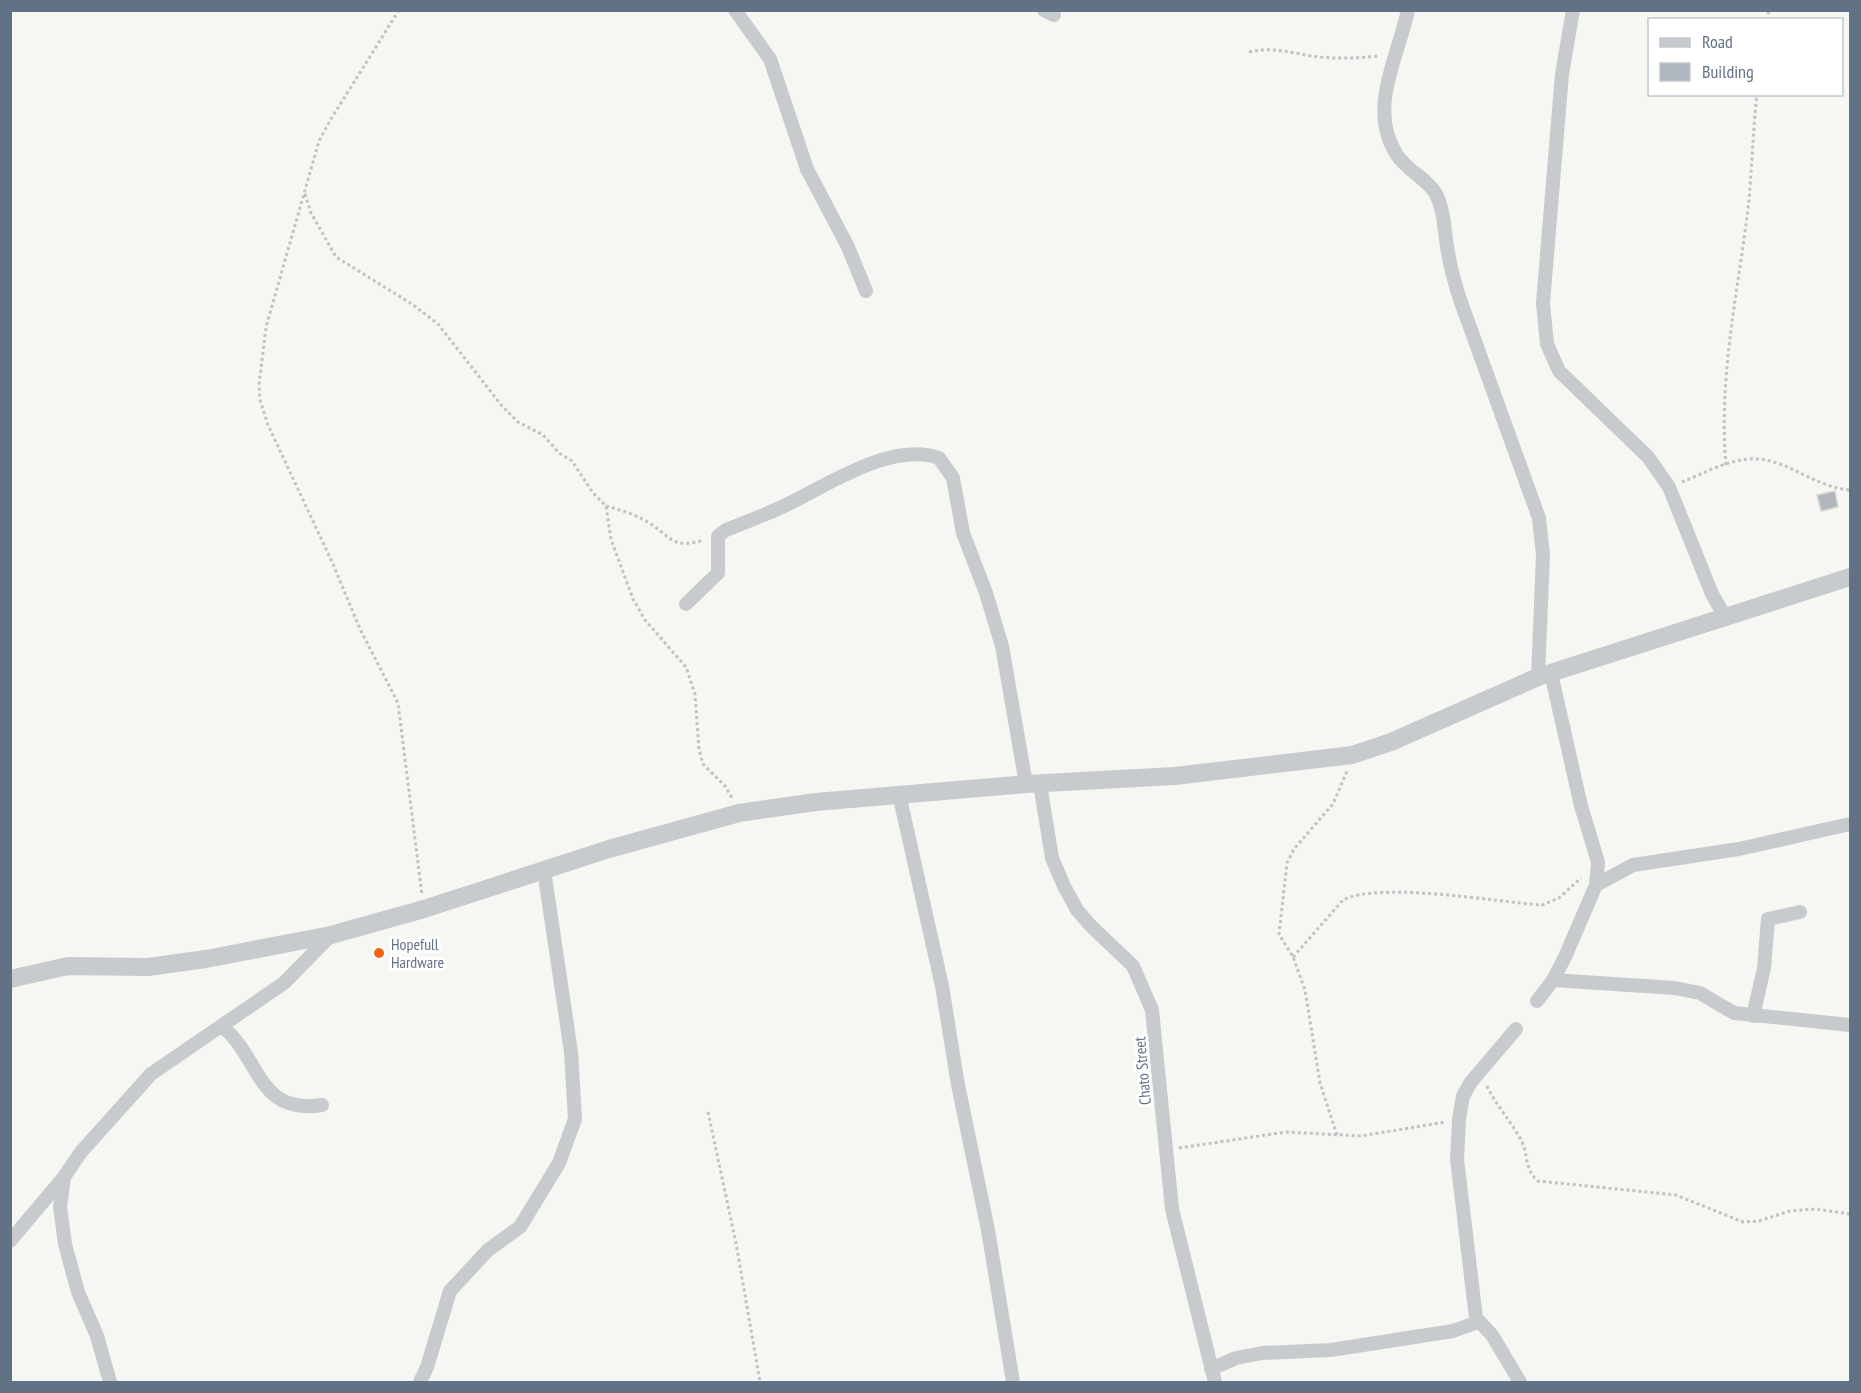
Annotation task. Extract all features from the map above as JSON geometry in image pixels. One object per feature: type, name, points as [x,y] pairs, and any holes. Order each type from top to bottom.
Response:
[{"type":"street","points":[[735,10],[770,59],[807,169],[848,247],[866,291]]},
{"type":"street","points":[[1408,10],[1397,56],[1385,91],[1384,127],[1398,157],[1435,193],[1442,212],[1451,273],[1539,518],[1543,555],[1545,675],[1598,862],[1596,885],[1553,980],[1537,1001]]},
{"type":"street","points":[[1573,10],[1562,74],[1543,303],[1547,344],[1559,371],[1648,457],[1669,487],[1712,594],[1725,617]]},
{"type":"street","name":"Chato Street","points":[[718,536],[864,466],[911,454],[939,458],[953,478],[963,532],[986,593],[1002,646],[1052,858],[1077,910],[1133,966],[1152,1010],[1172,1209],[1215,1383]]},
{"type":"street","points":[[686,604],[718,573],[718,536]]},
{"type":"street","points":[[10,979],[68,966],[148,967],[206,959],[331,935],[739,813],[899,794],[1175,776],[1352,755],[1402,737],[1545,675],[1851,577]]},
{"type":"street","points":[[899,794],[942,986],[958,1085],[988,1230],[1013,1383]]},
{"type":"street","points":[[1596,885],[1633,865],[1739,849],[1851,824]]},
{"type":"street","points":[[420,1383],[450,1291],[488,1250],[520,1227],[559,1163],[575,1119],[571,1052],[544,870]]},
{"type":"street","points":[[1753,1016],[1764,968],[1768,919],[1800,912]]},
{"type":"street","points":[[10,1241],[64,1177],[81,1152],[151,1074],[284,983],[331,935]]},
{"type":"street","points":[[1553,980],[1689,990],[1708,997],[1727,1011],[1753,1016],[1851,1025]]},
{"type":"street","points":[[222,1026],[234,1036],[270,1092],[282,1102],[296,1107],[322,1105]]},
{"type":"street","points":[[1516,1029],[1463,1096],[1459,1119],[1457,1159],[1475,1313],[1478,1322],[1492,1335],[1520,1383]]},
{"type":"street","points":[[64,1177],[60,1207],[65,1244],[78,1292],[97,1336],[110,1383]]},
{"type":"street","points":[[1211,1369],[1236,1358],[1262,1353],[1353,1347],[1453,1331],[1478,1322]]},
{"type":"path","points":[[399,10],[331,119],[320,141],[266,327],[259,385],[260,400],[268,425],[333,564],[360,629],[398,703],[424,909]]},
{"type":"path","points":[[1249,52],[1277,49],[1318,57],[1347,59],[1397,56]]},
{"type":"path","points":[[1726,465],[1723,432],[1725,385],[1749,200],[1757,96]]},
{"type":"path","points":[[305,194],[311,213],[336,256],[412,304],[438,324],[502,406],[518,422],[543,435],[559,453],[572,461],[593,493],[606,506],[646,521],[676,543],[693,543],[718,536]]},
{"type":"path","points":[[1669,487],[1726,465],[1756,458],[1769,460],[1834,489],[1851,490]]},
{"type":"path","points":[[606,506],[612,539],[633,599],[645,620],[686,667],[695,694],[699,750],[703,764],[725,786],[739,813]]},
{"type":"path","points":[[1337,1135],[1320,1083],[1305,990],[1293,957],[1279,934],[1287,863],[1294,849],[1333,804],[1344,783],[1352,755]]},
{"type":"path","points":[[1293,957],[1342,900],[1353,895],[1402,892],[1542,905],[1559,898],[1598,862]]},
{"type":"path","points":[[1480,1073],[1493,1100],[1521,1140],[1530,1172],[1538,1181],[1676,1195],[1743,1222],[1759,1221],[1790,1211],[1816,1209],[1851,1215]]},
{"type":"path","points":[[708,1112],[736,1243],[760,1383]]},
{"type":"path","points":[[1167,1150],[1286,1132],[1337,1135],[1383,1134],[1459,1119]]},
{"type":"building","points":[[1835,491],[1838,507],[1821,511],[1817,495]]},
{"type":"place","name":"Hopefull Hardware","points":[[379,953]]}]
